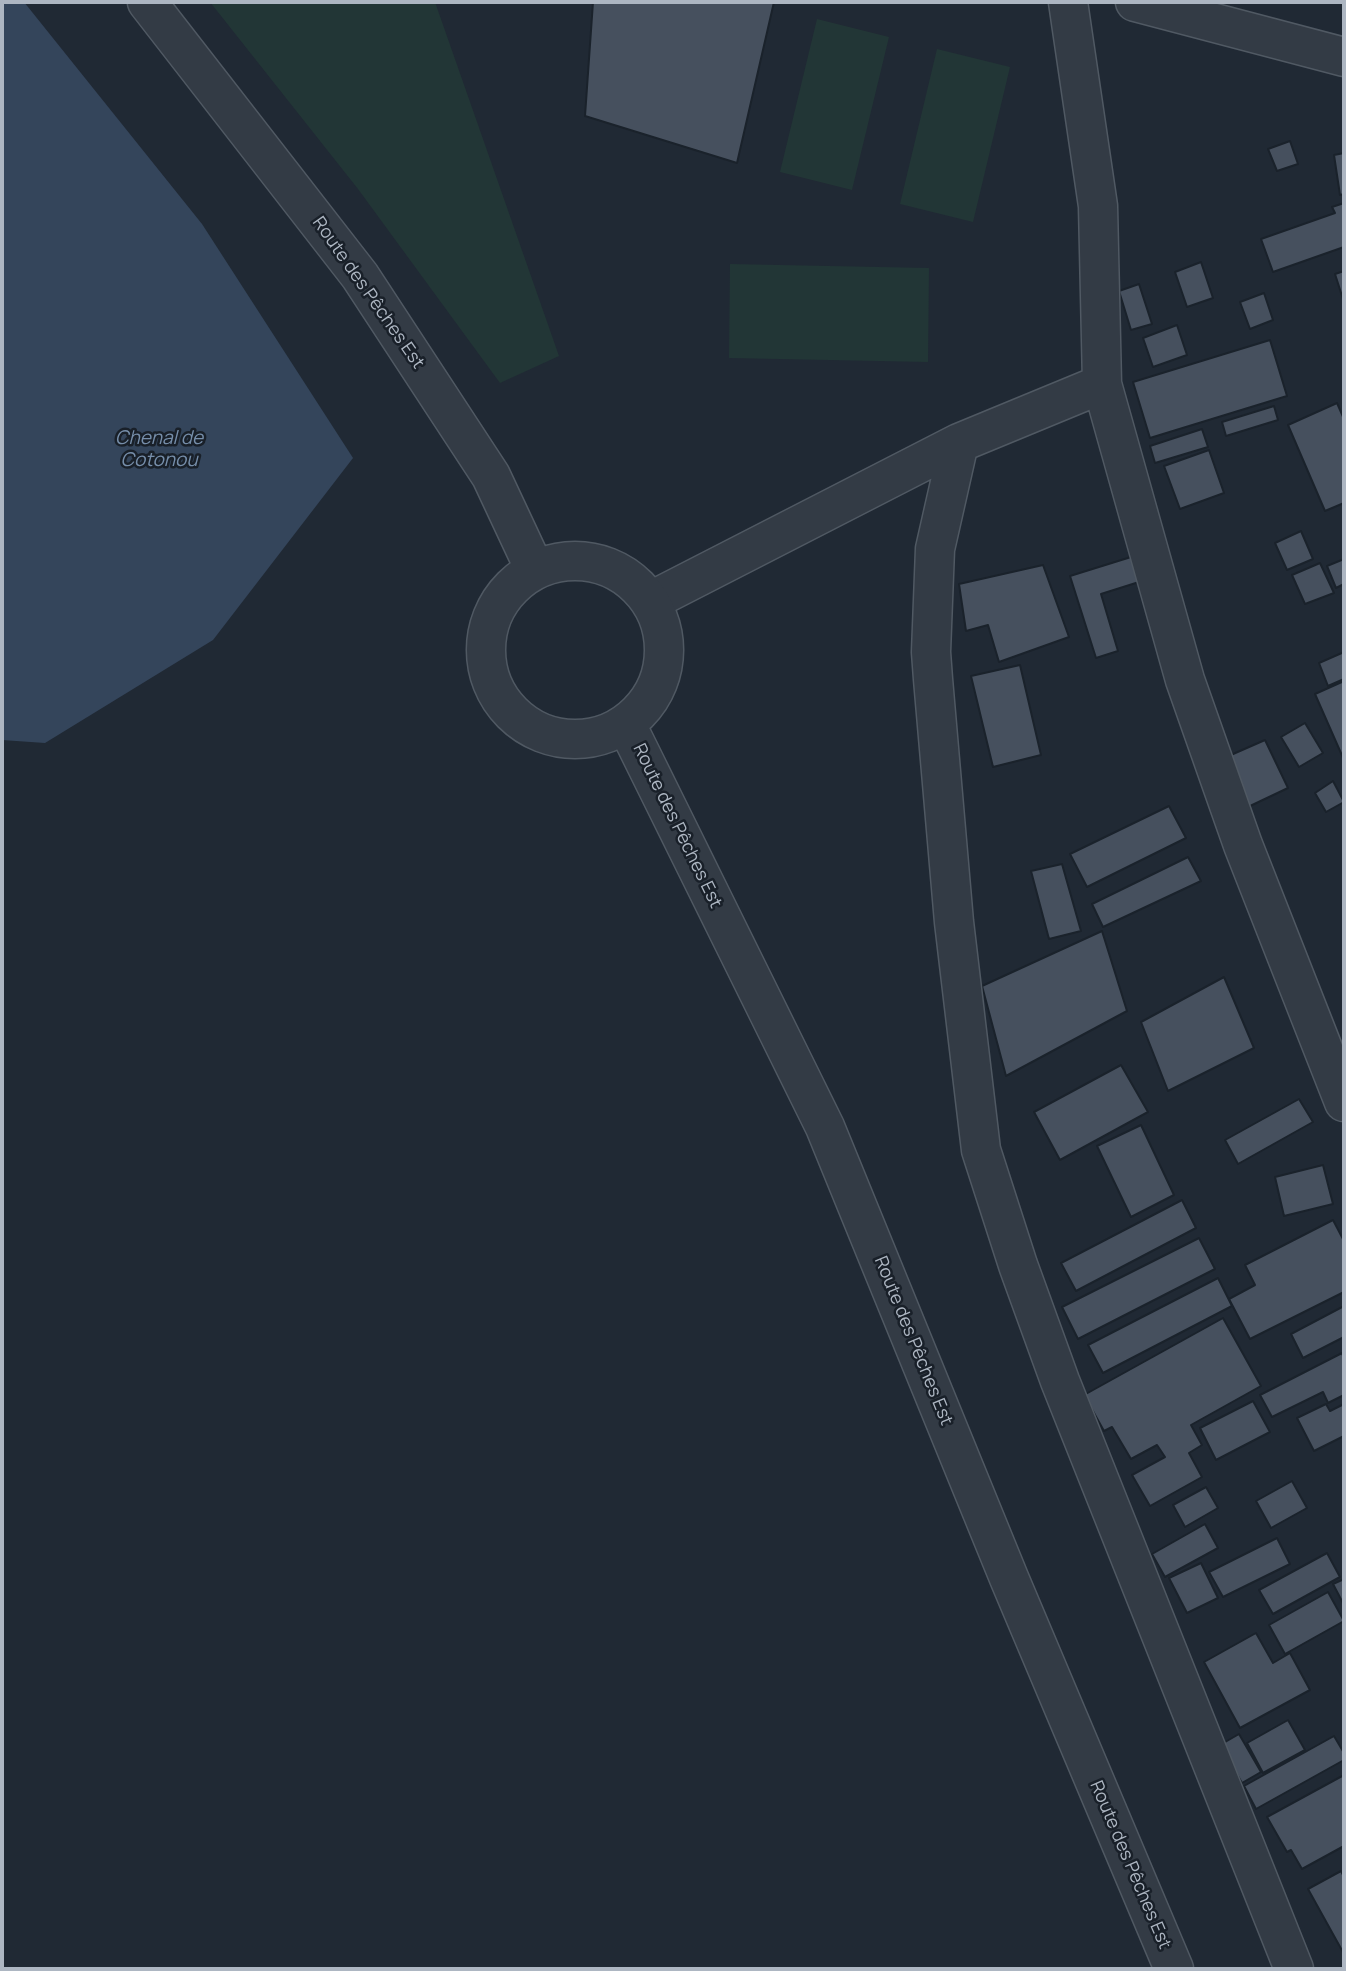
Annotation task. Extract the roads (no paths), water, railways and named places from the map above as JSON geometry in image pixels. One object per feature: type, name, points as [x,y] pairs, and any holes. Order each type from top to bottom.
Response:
[{"type":"street","name":"Route des Pêches Est","points":[[147,2],[360,276],[491,476],[534,570]]},
{"type":"street","points":[[1068,2],[1098,206],[1102,384],[1185,680],[1243,845],[1344,1101]]},
{"type":"street","points":[[1135,2],[1344,57]]},
{"type":"street","points":[[651,601],[959,443],[1102,384]]},
{"type":"street","points":[[959,443],[935,549],[931,652],[954,922],[981,1150],[1018,1265],[1060,1381],[1294,1969]]},
{"type":"street","name":"Route des Pêches Est","points":[[585,561],[610,568],[633,581],[651,601],[662,626],[665,654],[660,681],[647,705],[626,724],[600,737],[571,740],[542,733],[517,718],[498,696],[488,669],[486,639],[494,611],[511,587],[534,570],[559,562],[585,561]]},
{"type":"street","name":"Route des Pêches Est","points":[[626,724],[825,1127],[1009,1578],[1174,1969]]},
{"type":"water","name":"Chenal de Cotonou","points":[[2,2],[24,2],[202,224],[353,458],[213,640],[45,743],[2,740]]}]
